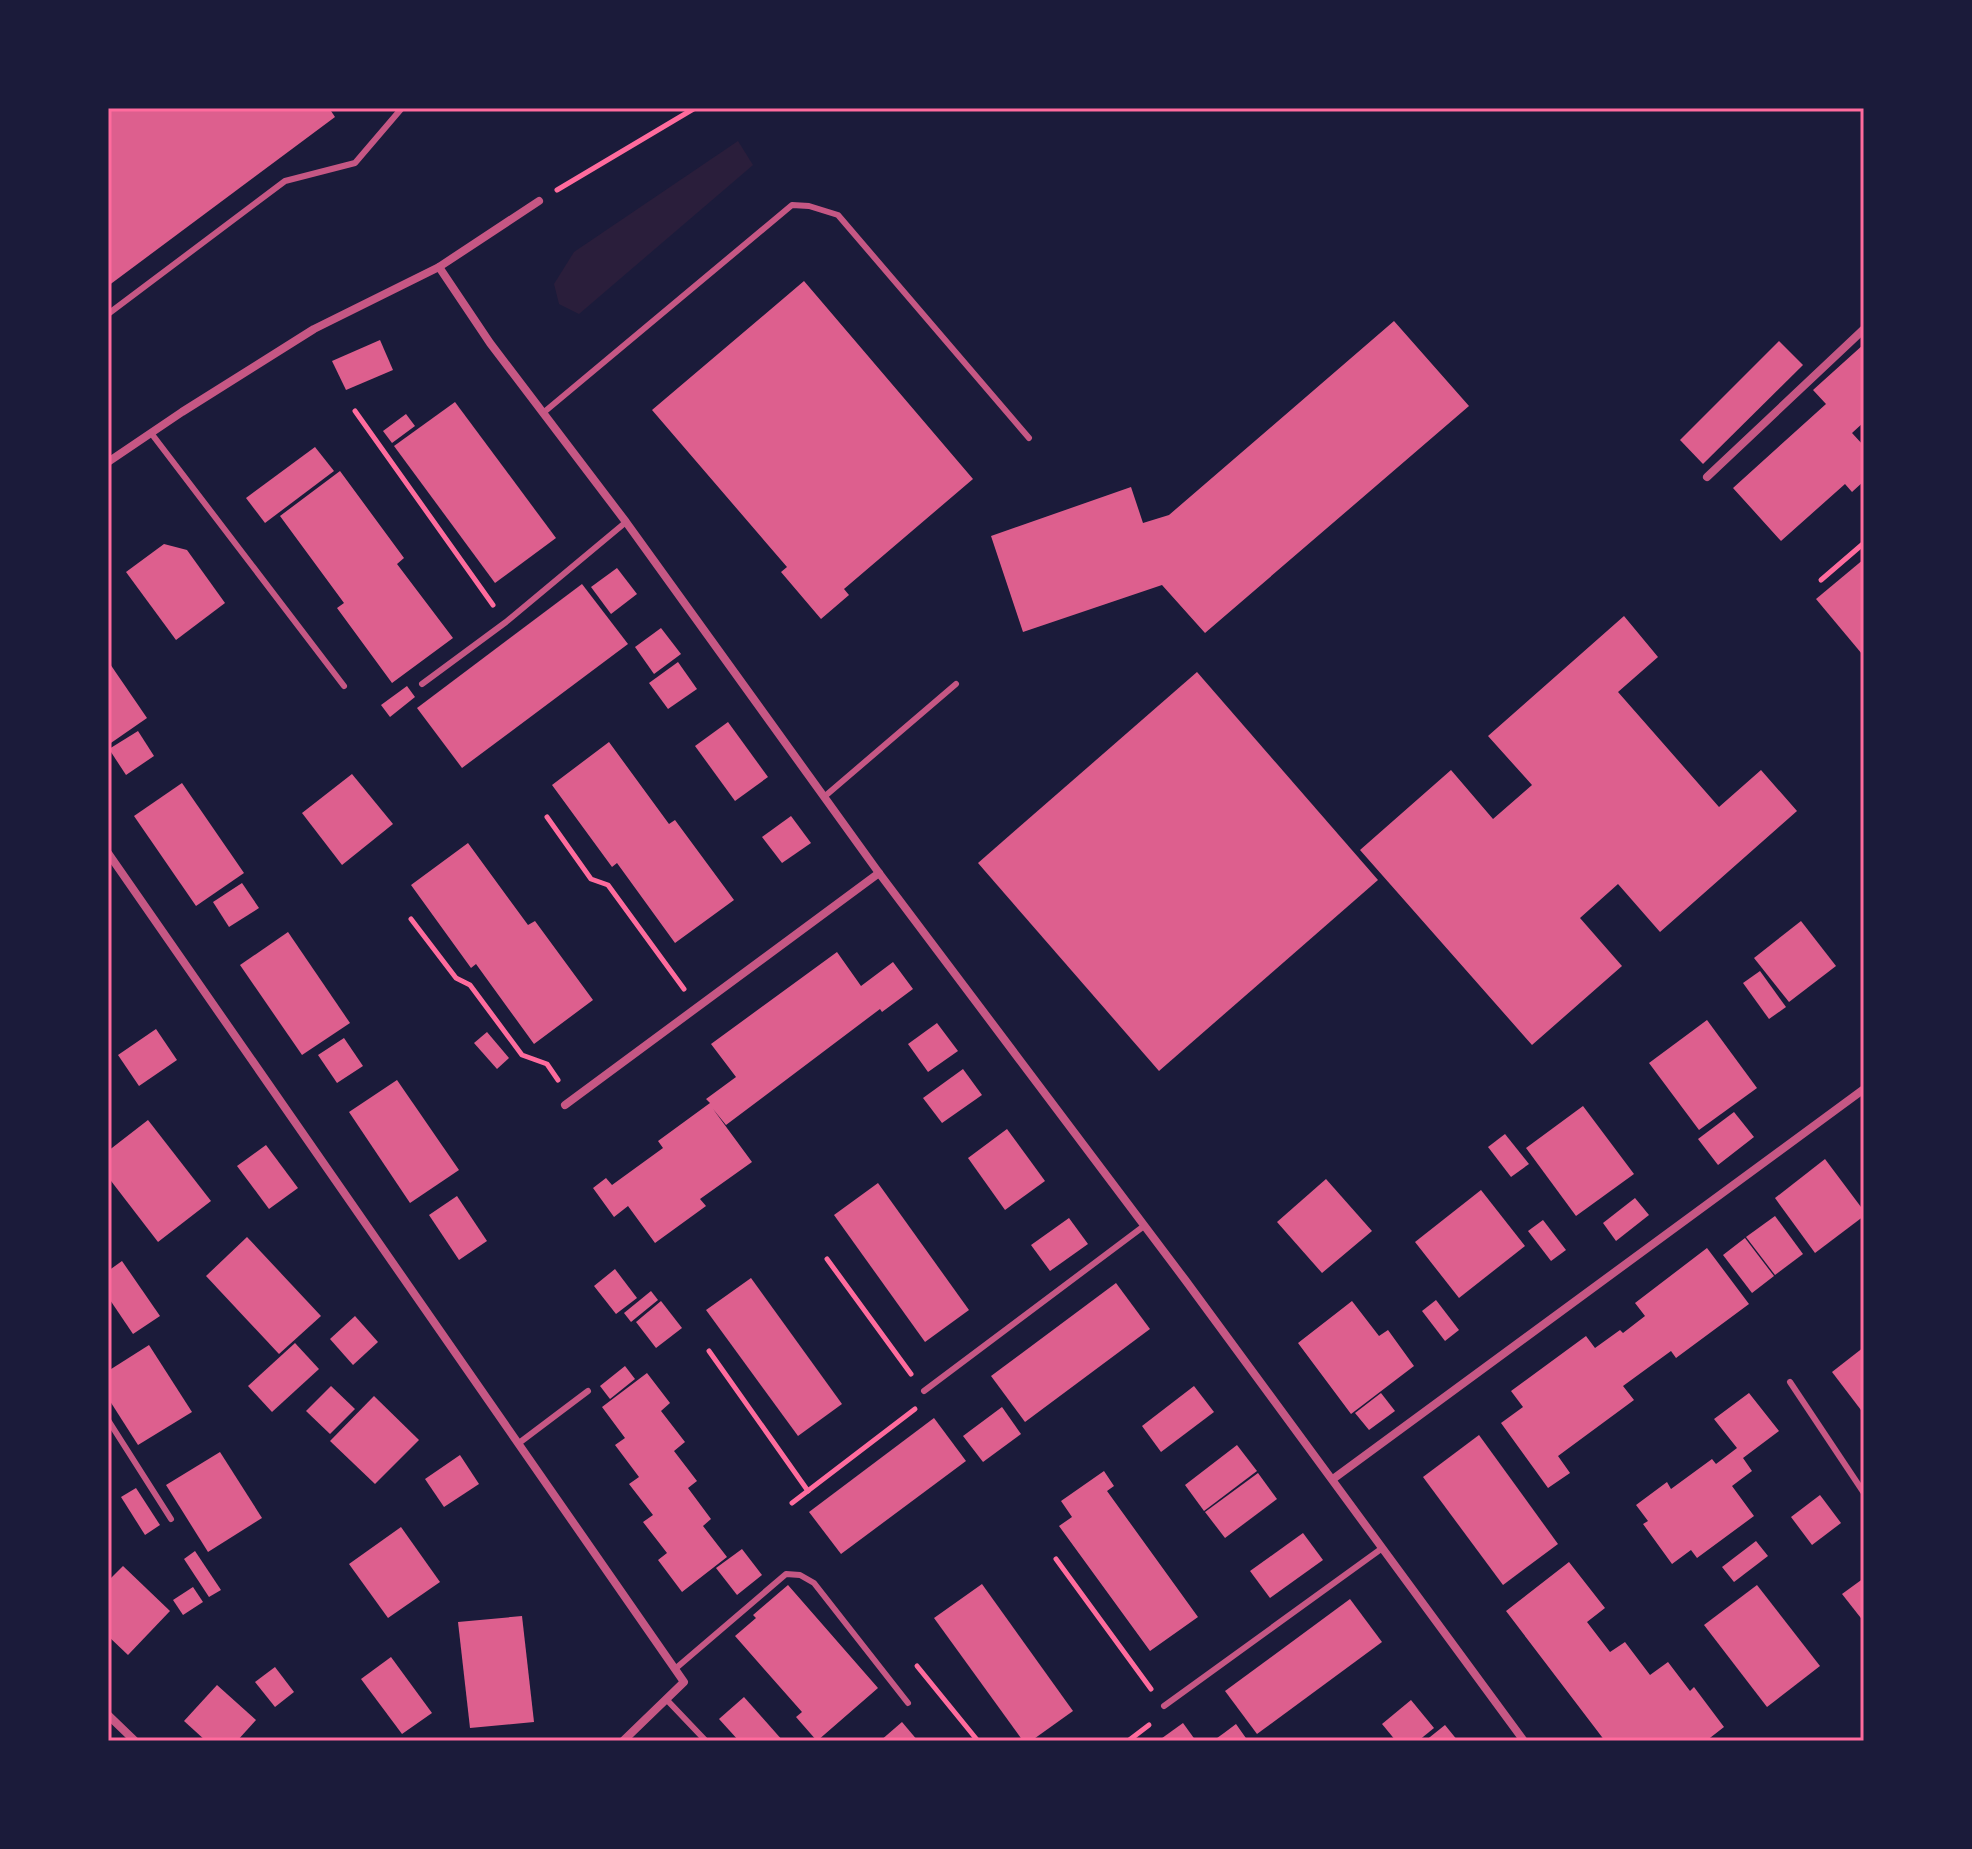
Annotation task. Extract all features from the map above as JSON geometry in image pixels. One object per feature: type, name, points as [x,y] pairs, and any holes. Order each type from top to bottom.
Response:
[{"type":"street","points":[[108,462],[314,329],[439,267],[539,201]]},
{"type":"street","points":[[439,267],[490,343],[626,522],[879,873],[1333,1479],[1381,1549],[1524,1741]]},
{"type":"street","points":[[1707,477],[1864,329]]},
{"type":"street","points":[[108,853],[684,1682],[623,1741]]},
{"type":"street","points":[[569,1102],[879,873]]},
{"type":"street","points":[[1333,1479],[1864,1089]]},
{"type":"street","points":[[108,1715],[135,1741]]},
{"type":"lane","points":[[108,314],[285,181],[355,163],[402,108]]},
{"type":"lane","points":[[543,413],[792,205],[809,206],[838,215],[1029,438]]},
{"type":"lane","points":[[151,433],[344,686]]},
{"type":"lane","points":[[422,684],[506,622],[626,522]]},
{"type":"lane","points":[[824,797],[956,684]]},
{"type":"lane","points":[[924,1391],[1144,1226]]},
{"type":"lane","points":[[1790,1382],[1864,1493]]},
{"type":"lane","points":[[519,1443],[588,1391]]},
{"type":"lane","points":[[108,1420],[171,1519]]},
{"type":"lane","points":[[1164,1706],[1381,1549]]},
{"type":"lane","points":[[675,1669],[786,1574],[800,1575],[814,1583],[908,1703]]},
{"type":"lane","points":[[666,1699],[706,1741]]},
{"type":"path","points":[[539,201],[695,108]]},
{"type":"path","points":[[355,411],[506,622]]},
{"type":"path","points":[[1821,580],[1864,543]]},
{"type":"path","points":[[547,817],[591,879],[608,885],[697,1007]]},
{"type":"path","points":[[411,919],[456,978],[470,985],[522,1055],[547,1064],[569,1102]]},
{"type":"path","points":[[792,1503],[921,1404],[924,1391],[827,1259]]},
{"type":"path","points":[[709,1351],[808,1491]]},
{"type":"path","points":[[1056,1559],[1164,1706]]},
{"type":"path","points":[[917,1666],[978,1741]]},
{"type":"shaded area","points":[[738,141],[753,165],[579,314],[559,304],[554,284],[574,252]]},
{"type":"building","points":[[108,108],[329,108],[335,117],[108,286]]},
{"type":"building","points":[[804,281],[973,479],[844,589],[849,595],[821,619],[781,572],[787,567],[652,410]]},
{"type":"building","points":[[1394,321],[1469,406],[1205,633],[1162,585],[1023,632],[991,536],[1131,487],[1143,523],[1169,515]]},
{"type":"building","points":[[380,340],[393,370],[346,390],[332,361]]},
{"type":"building","points":[[1779,341],[1803,365],[1703,464],[1680,440]]},
{"type":"building","points":[[1864,344],[1864,422],[1852,433],[1864,446],[1864,481],[1852,492],[1845,484],[1781,541],[1733,488],[1826,404],[1813,390]]},
{"type":"building","points":[[455,402],[556,538],[495,583],[394,446]]},
{"type":"building","points":[[406,414],[415,426],[392,443],[383,431]]},
{"type":"building","points":[[315,447],[334,471],[265,523],[246,498]]},
{"type":"building","points":[[340,471],[404,558],[397,564],[453,638],[392,683],[337,608],[344,603],[280,516]]},
{"type":"building","points":[[164,544],[187,550],[225,603],[176,640],[126,572]]},
{"type":"building","points":[[1864,559],[1864,653],[1862,654],[1816,599]]},
{"type":"building","points":[[617,568],[637,594],[611,614],[591,587]]},
{"type":"building","points":[[582,584],[628,644],[462,768],[417,708]]},
{"type":"building","points":[[1624,616],[1658,657],[1618,692],[1719,807],[1761,770],[1797,811],[1660,932],[1618,884],[1580,918],[1622,966],[1532,1045],[1360,850],[1451,770],[1493,819],[1532,785],[1488,736]]},
{"type":"building","points":[[661,628],[681,654],[654,674],[635,647]]},
{"type":"building","points":[[108,661],[147,718],[108,745]]},
{"type":"building","points":[[678,662],[697,689],[668,709],[649,683]]},
{"type":"building","points":[[1197,672],[1378,880],[1159,1071],[978,863]]},
{"type":"building","points":[[407,686],[415,697],[390,717],[381,705]]},
{"type":"building","points":[[728,722],[768,777],[735,801],[695,746]]},
{"type":"building","points":[[138,731],[154,756],[126,775],[109,749]]},
{"type":"building","points":[[609,742],[669,824],[675,820],[734,900],[675,943],[617,863],[612,867],[552,785]]},
{"type":"building","points":[[352,774],[393,824],[342,865],[302,813]]},
{"type":"building","points":[[182,783],[244,873],[196,906],[134,816]]},
{"type":"building","points":[[791,816],[811,843],[782,863],[762,837]]},
{"type":"building","points":[[468,843],[528,925],[535,921],[593,1000],[534,1044],[476,964],[471,968],[411,885]]},
{"type":"building","points":[[242,883],[259,908],[229,927],[213,902]]},
{"type":"building","points":[[1801,921],[1836,966],[1789,1002],[1754,958]]},
{"type":"building","points":[[288,932],[350,1023],[302,1055],[240,965]]},
{"type":"building","points":[[837,952],[861,986],[893,962],[913,989],[882,1012],[880,1009],[726,1125],[713,1109],[752,1162],[700,1199],[706,1206],[655,1243],[628,1206],[614,1217],[593,1188],[606,1178],[612,1185],[663,1148],[658,1141],[710,1103],[706,1099],[736,1077],[711,1044]]},
{"type":"building","points":[[1760,971],[1786,1007],[1769,1019],[1743,983]]},
{"type":"building","points":[[1707,1020],[1757,1088],[1699,1130],[1649,1063]]},
{"type":"building","points":[[937,1023],[958,1051],[928,1072],[908,1044]]},
{"type":"building","points":[[156,1029],[177,1060],[139,1086],[118,1055]]},
{"type":"building","points":[[487,1032],[509,1058],[497,1069],[474,1043]]},
{"type":"building","points":[[344,1038],[363,1066],[337,1083],[318,1055]]},
{"type":"building","points":[[963,1069],[982,1095],[942,1123],[923,1098]]},
{"type":"building","points":[[397,1080],[459,1170],[410,1203],[349,1112]]},
{"type":"building","points":[[1583,1106],[1634,1174],[1576,1216],[1526,1148]]},
{"type":"building","points":[[1734,1112],[1754,1137],[1718,1165],[1698,1139]]},
{"type":"building","points":[[148,1120],[211,1201],[158,1242],[108,1177],[108,1151]]},
{"type":"building","points":[[1007,1129],[1045,1181],[1005,1210],[968,1158]]},
{"type":"building","points":[[1505,1134],[1529,1164],[1511,1177],[1488,1147]]},
{"type":"building","points":[[266,1145],[298,1188],[269,1209],[237,1166]]},
{"type":"building","points":[[1825,1159],[1864,1211],[1864,1216],[1815,1253],[1775,1198]]},
{"type":"building","points":[[1326,1179],[1372,1231],[1322,1273],[1277,1222]]},
{"type":"building","points":[[878,1183],[969,1310],[925,1342],[834,1215]]},
{"type":"building","points":[[1481,1190],[1525,1246],[1459,1298],[1415,1242]]},
{"type":"building","points":[[457,1196],[487,1241],[459,1260],[429,1215]]},
{"type":"building","points":[[1635,1198],[1649,1215],[1616,1241],[1603,1223]]},
{"type":"building","points":[[1775,1216],[1803,1254],[1775,1275],[1746,1237]]},
{"type":"building","points":[[1069,1218],[1088,1244],[1050,1271],[1031,1245]]},
{"type":"building","points":[[1543,1220],[1566,1250],[1551,1261],[1528,1231]]},
{"type":"building","points":[[247,1237],[321,1316],[279,1354],[206,1276]]},
{"type":"building","points":[[1745,1238],[1774,1276],[1752,1293],[1723,1255]]},
{"type":"building","points":[[1707,1248],[1749,1304],[1676,1358],[1671,1351],[1623,1386],[1634,1400],[1558,1456],[1570,1473],[1548,1488],[1501,1423],[1523,1407],[1511,1391],[1586,1336],[1595,1348],[1620,1330],[1623,1333],[1645,1316],[1635,1303]]},
{"type":"building","points":[[122,1261],[160,1316],[133,1334],[108,1297],[108,1271]]},
{"type":"building","points":[[615,1269],[637,1298],[616,1314],[594,1286]]},
{"type":"building","points":[[751,1278],[842,1404],[798,1436],[706,1310]]},
{"type":"building","points":[[1116,1283],[1150,1329],[1025,1422],[991,1376]]},
{"type":"building","points":[[651,1291],[658,1300],[631,1322],[624,1313]]},
{"type":"building","points":[[1436,1300],[1459,1330],[1445,1341],[1422,1311]]},
{"type":"building","points":[[661,1301],[682,1328],[656,1348],[636,1322]]},
{"type":"building","points":[[1352,1301],[1379,1336],[1388,1330],[1414,1366],[1351,1414],[1298,1343]]},
{"type":"building","points":[[355,1316],[378,1342],[353,1365],[330,1339]]},
{"type":"building","points":[[295,1343],[319,1369],[272,1412],[248,1386]]},
{"type":"building","points":[[149,1345],[192,1412],[138,1445],[108,1398],[108,1371]]},
{"type":"building","points":[[1864,1347],[1864,1414],[1832,1372]]},
{"type":"building","points":[[625,1366],[635,1379],[610,1399],[600,1386]]},
{"type":"building","points":[[647,1373],[670,1403],[661,1411],[685,1442],[674,1451],[697,1481],[688,1488],[711,1519],[703,1526],[727,1557],[682,1592],[658,1560],[667,1553],[643,1522],[653,1515],[629,1484],[639,1477],[615,1445],[625,1438],[602,1407]]},
{"type":"building","points":[[331,1386],[355,1409],[330,1434],[306,1411]]},
{"type":"building","points":[[1194,1386],[1214,1412],[1161,1452],[1142,1426]]},
{"type":"building","points":[[1381,1393],[1395,1411],[1369,1430],[1355,1413]]},
{"type":"building","points":[[1749,1393],[1779,1431],[1743,1458],[1752,1471],[1732,1486],[1754,1516],[1697,1558],[1691,1550],[1672,1564],[1643,1524],[1648,1521],[1636,1505],[1667,1482],[1671,1489],[1712,1459],[1716,1464],[1737,1448],[1714,1419]]},
{"type":"building","points":[[374,1396],[419,1440],[375,1484],[330,1441]]},
{"type":"building","points":[[1002,1407],[1021,1434],[983,1462],[963,1436]]},
{"type":"building","points":[[934,1418],[966,1461],[841,1554],[809,1512]]},
{"type":"building","points":[[1479,1435],[1558,1544],[1503,1585],[1423,1477]]},
{"type":"building","points":[[1237,1445],[1257,1471],[1204,1511],[1185,1485]]},
{"type":"building","points":[[220,1452],[262,1518],[208,1552],[166,1485]]},
{"type":"building","points":[[460,1455],[479,1484],[444,1507],[425,1479]]},
{"type":"building","points":[[1104,1471],[1114,1486],[1107,1491],[1198,1617],[1150,1651],[1059,1526],[1072,1517],[1061,1501]]},
{"type":"building","points":[[1258,1473],[1277,1499],[1225,1538],[1205,1512]]},
{"type":"building","points":[[136,1488],[160,1525],[145,1535],[121,1497]]},
{"type":"building","points":[[1820,1495],[1841,1523],[1812,1545],[1791,1517]]},
{"type":"building","points":[[401,1527],[440,1582],[388,1618],[349,1564]]},
{"type":"building","points":[[1303,1533],[1323,1560],[1270,1598],[1250,1571]]},
{"type":"building","points":[[1756,1541],[1768,1556],[1734,1582],[1722,1567]]},
{"type":"building","points":[[742,1549],[762,1575],[737,1595],[716,1568]]},
{"type":"building","points":[[195,1551],[221,1590],[209,1597],[184,1559]]},
{"type":"building","points":[[1569,1562],[1605,1608],[1587,1622],[1610,1652],[1625,1642],[1650,1675],[1668,1662],[1690,1691],[1694,1687],[1724,1727],[1706,1741],[1605,1741],[1506,1611]]},
{"type":"building","points":[[123,1566],[170,1611],[128,1655],[108,1636],[108,1581]]},
{"type":"building","points":[[1864,1578],[1864,1622],[1842,1594]]},
{"type":"building","points":[[982,1584],[1073,1711],[1031,1741],[1023,1741],[934,1618]]},
{"type":"building","points":[[788,1585],[878,1688],[817,1741],[796,1717],[802,1712],[735,1636],[756,1618],[753,1615]]},
{"type":"building","points":[[1757,1585],[1820,1666],[1767,1707],[1704,1625]]},
{"type":"building","points":[[193,1587],[203,1602],[183,1615],[173,1600]]},
{"type":"building","points":[[1350,1599],[1382,1642],[1257,1734],[1225,1691]]},
{"type":"building","points":[[522,1616],[534,1722],[470,1728],[458,1622]]},
{"type":"building","points":[[391,1657],[432,1713],[402,1734],[361,1679]]},
{"type":"building","points":[[275,1667],[294,1692],[275,1707],[255,1682]]},
{"type":"building","points":[[217,1685],[256,1720],[237,1741],[206,1741],[184,1721]]},
{"type":"building","points":[[744,1697],[783,1741],[739,1741],[719,1719]]},
{"type":"building","points":[[1411,1700],[1434,1728],[1418,1741],[1396,1741],[1382,1724]]},
{"type":"building","points":[[902,1722],[918,1741],[880,1741]]},
{"type":"building","points":[[1183,1723],[1196,1741],[1158,1741]]},
{"type":"building","points":[[1236,1724],[1248,1741],[1213,1741],[1224,1733]]},
{"type":"building","points":[[1445,1725],[1458,1741],[1425,1741]]}]
